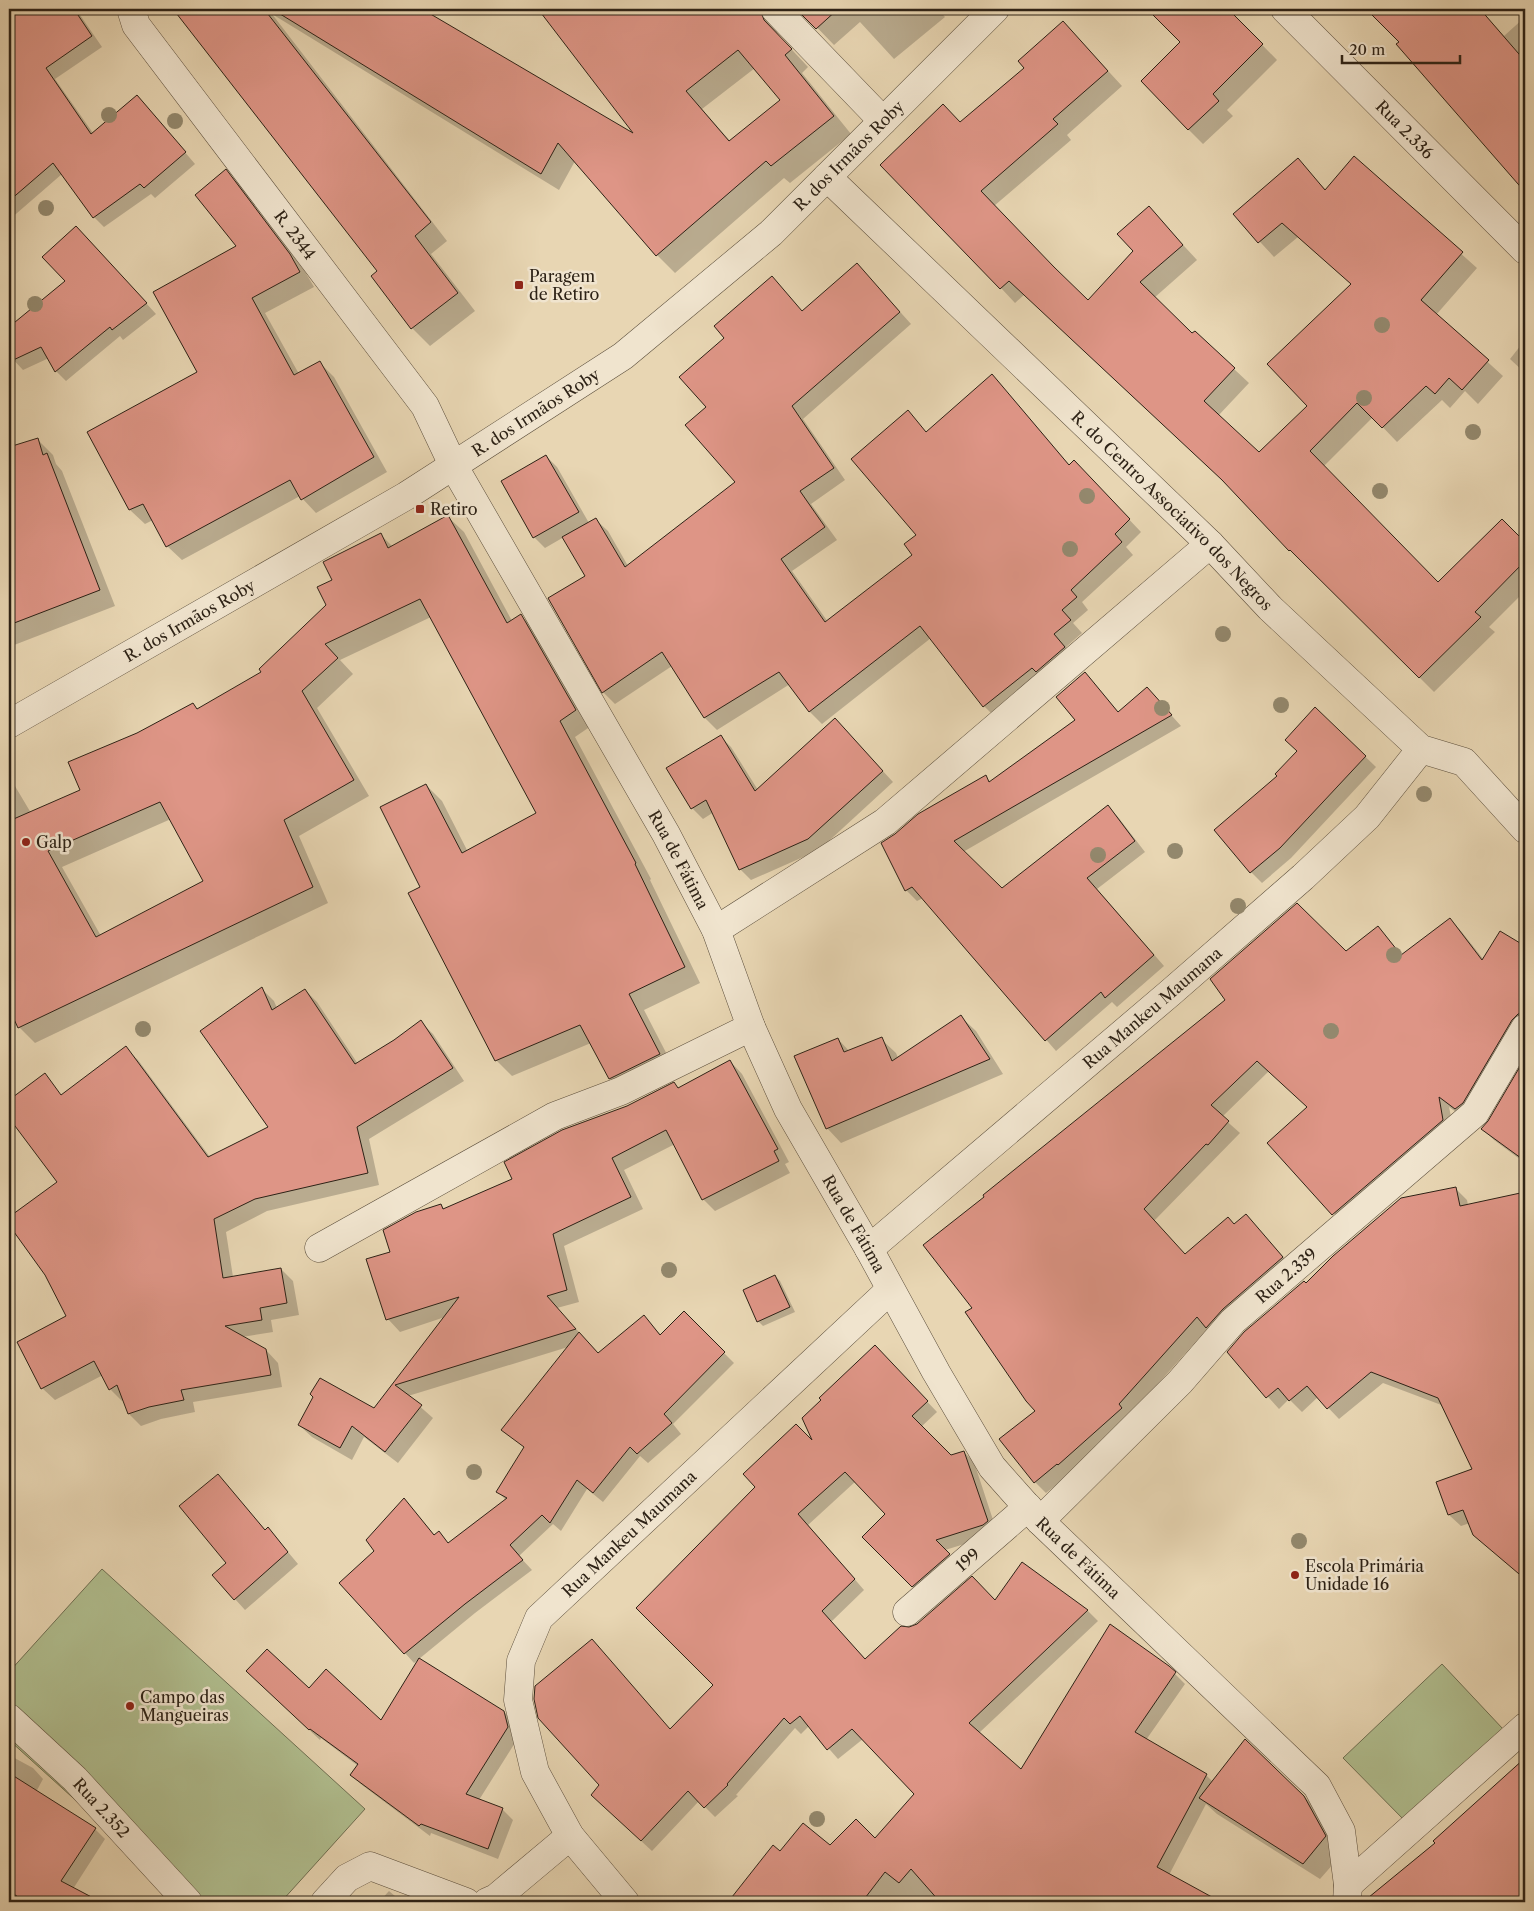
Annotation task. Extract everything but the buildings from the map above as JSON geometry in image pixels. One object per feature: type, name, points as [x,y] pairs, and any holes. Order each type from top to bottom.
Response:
[{"type":"street","name":"R. 2344","points":[[130,9],[136,26],[425,406],[454,465]]},
{"type":"street","points":[[775,9],[883,120]]},
{"type":"street","name":"R. dos Irmãos Roby","points":[[9,724],[352,528],[623,356],[772,234],[995,9]]},
{"type":"street","name":"Rua 2.336","points":[[1285,9],[1525,250]]},
{"type":"street","name":"R. do Centro Associativo dos Negros","points":[[827,177],[1210,544],[1270,608],[1421,749],[1464,762],[1525,829]]},
{"type":"street","name":"Rua de Fátima","points":[[454,465],[661,825],[716,930],[751,1027],[788,1109],[869,1249],[936,1372],[992,1467],[1034,1514],[1317,1786],[1341,1832],[1347,1894]]},
{"type":"street","points":[[716,930],[885,822],[1210,544]]},
{"type":"street","name":"Rua Mankeu Maumana","points":[[869,1249],[1163,999],[1303,877],[1367,817],[1421,749]]},
{"type":"street","points":[[319,1248],[555,1116],[621,1091],[751,1027]]},
{"type":"street","name":"Rua 2.339","points":[[1034,1514],[1180,1382],[1233,1321],[1474,1113],[1525,1028]]},
{"type":"street","name":"Rua Mankeu Maumana","points":[[626,1902],[570,1836],[535,1772],[518,1700],[521,1662],[539,1618],[890,1290]]},
{"type":"street","name":"199","points":[[907,1612],[1034,1514]]},
{"type":"street","name":"Rua 2.352","points":[[9,1718],[74,1779],[188,1902]]},
{"type":"street","points":[[1347,1894],[1525,1727]]},
{"type":"street","points":[[487,1902],[496,1898],[570,1836]]},
{"type":"street","points":[[325,1902],[347,1878],[370,1866],[466,1902]]},
{"type":"green space","name":"Campo das Mangueiras","points":[[102,1569],[365,1809],[281,1902],[188,1902],[9,1740],[9,1672]]},
{"type":"green space","points":[[1442,1664],[1503,1729],[1406,1822],[1343,1758]]},
{"type":"place","name":"Paragem de Retiro","points":[[519,285]]},
{"type":"place","name":"Retiro","points":[[420,509]]},
{"type":"place","name":"Galp","points":[[26,842]]},
{"type":"place","name":"Escola Primária Unidade 16","points":[[1295,1575]]},
{"type":"place","name":"Campo das Mangueiras","points":[[130,1706]]}]
